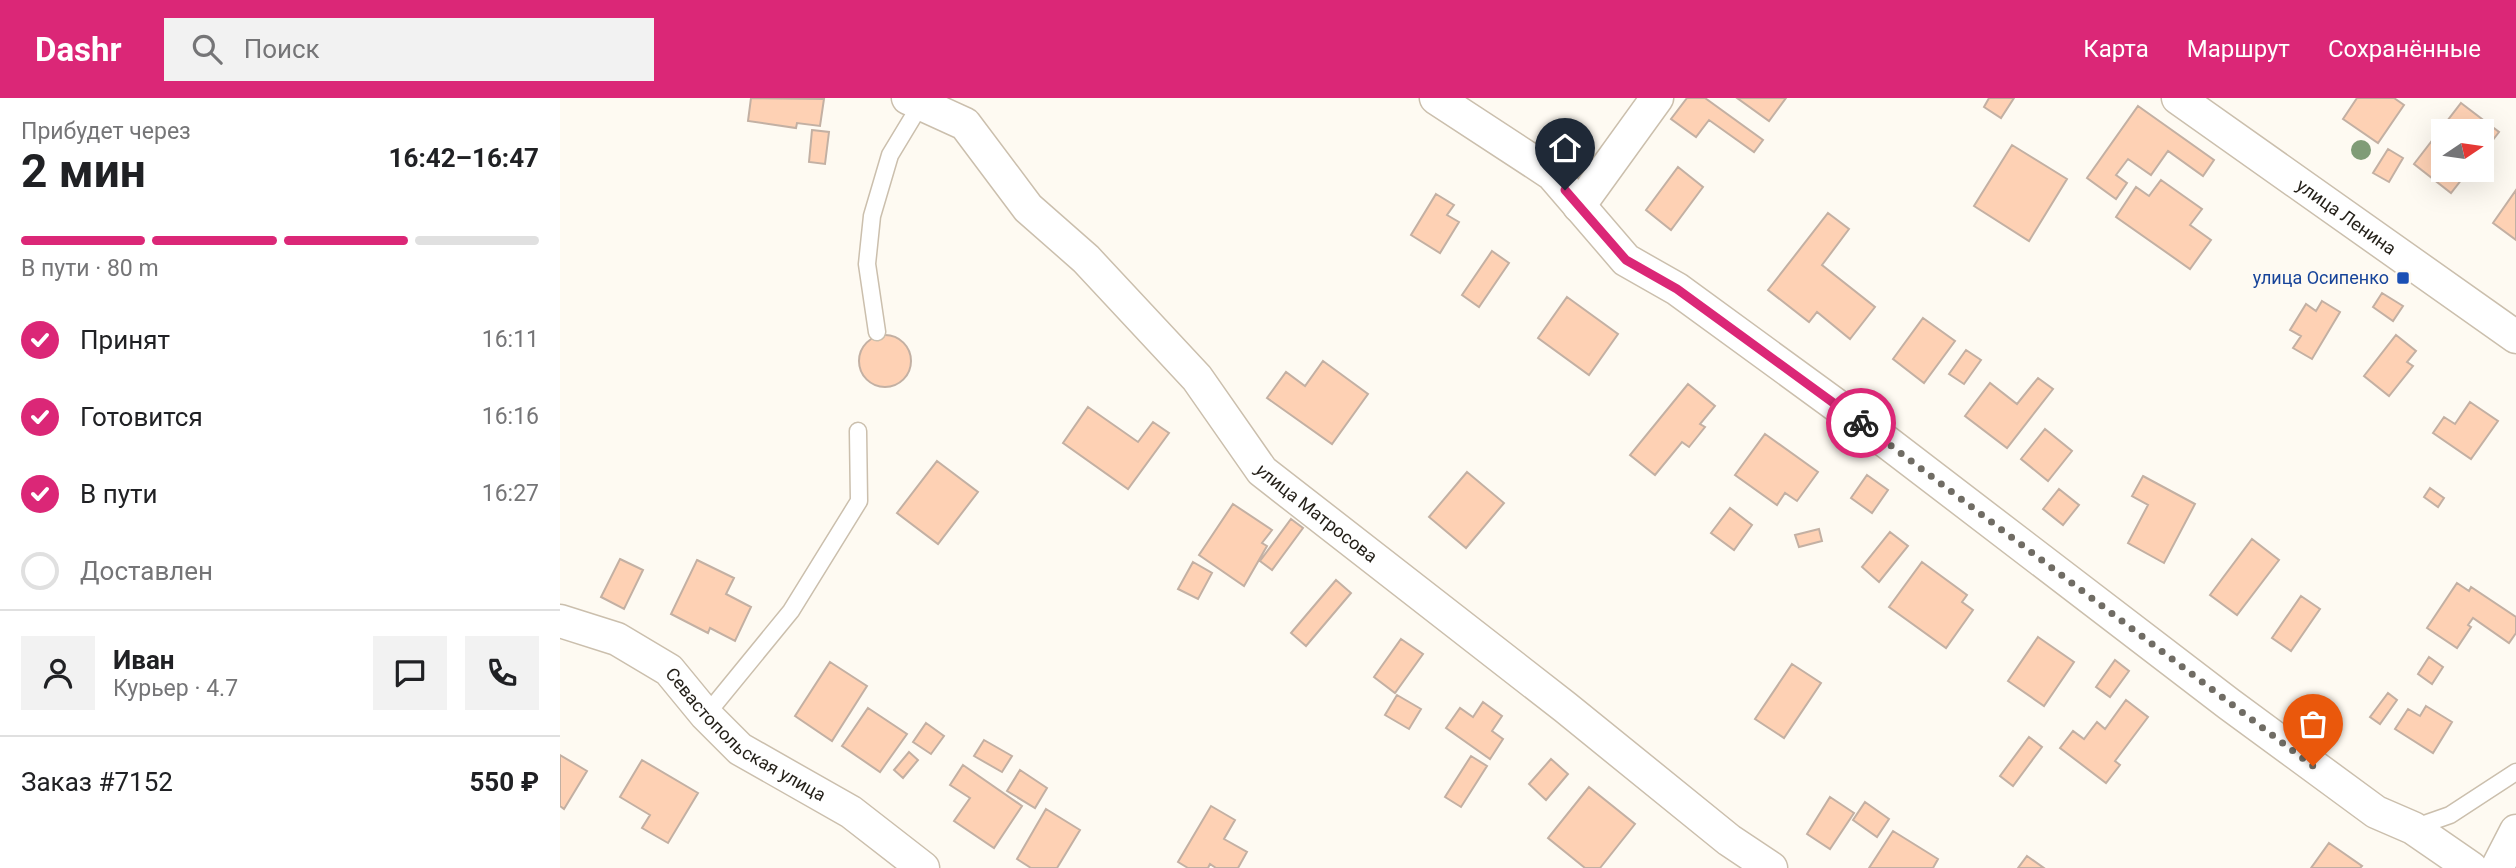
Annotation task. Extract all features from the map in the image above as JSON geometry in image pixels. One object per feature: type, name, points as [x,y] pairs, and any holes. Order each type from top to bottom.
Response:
[{"type":"street","points":[[1436,98],[1552,174],[1626,260],[1677,289],[1888,443],[2229,704],[2376,812],[2413,828],[2471,868]]},
{"type":"street","points":[[1579,206],[1657,98]]},
{"type":"street","name":"улица Ленина","points":[[2178,98],[2516,337]]},
{"type":"street","name":"улица Матросова","points":[[918,99],[965,124],[1028,208],[1086,259],[1197,378],[1262,471],[1565,707],[1728,840],[1770,868]]},
{"type":"street","name":"Севастопольская улица","points":[[560,621],[617,639],[670,670],[706,715],[740,749],[852,813],[923,868]]},
{"type":"street","points":[[2497,868],[2516,831]]},
{"type":"lane","points":[[877,332],[867,264],[872,216],[890,155],[918,99]]},
{"type":"lane","points":[[706,715],[791,611],[859,501],[858,431]]},
{"type":"lane","points":[[2413,828],[2449,815],[2516,772]]},
{"type":"building","points":[[751,98],[824,99],[820,126],[797,123],[796,128],[748,121]]},
{"type":"building","points":[[1687,98],[1705,98],[1763,140],[1754,152],[1709,120],[1696,137],[1671,119]]},
{"type":"building","points":[[1737,98],[1786,98],[1769,121]]},
{"type":"building","points":[[1989,98],[2014,98],[2001,118],[1984,107]]},
{"type":"building","points":[[2357,98],[2394,98],[2404,105],[2378,143],[2343,119]]},
{"type":"building","points":[[2461,103],[2482,119],[2449,119]]},
{"type":"building","points":[[2138,106],[2214,160],[2203,176],[2168,151],[2151,175],[2128,159],[2116,175],[2127,183],[2116,199],[2087,178]]},
{"type":"building","points":[[812,130],[829,132],[825,164],[809,162]]},
{"type":"building","points":[[2431,142],[2431,177],[2414,164]]},
{"type":"building","points":[[2012,145],[2067,179],[2029,241],[1974,206]]},
{"type":"building","points":[[2388,149],[2403,158],[2389,182],[2373,173]]},
{"type":"building","points":[[1678,167],[1703,187],[1671,230],[1646,210]]},
{"type":"building","points":[[2161,180],[2202,209],[2190,225],[2211,240],[2190,269],[2116,217],[2136,187],[2149,196]]},
{"type":"building","points":[[2437,182],[2460,182],[2451,193]]},
{"type":"building","points":[[2516,190],[2516,240],[2493,223]]},
{"type":"building","points":[[1436,194],[1454,205],[1447,215],[1459,222],[1440,253],[1411,235]]},
{"type":"building","points":[[1828,213],[1849,229],[1822,265],[1875,307],[1850,339],[1817,312],[1809,322],[1768,290]]},
{"type":"building","points":[[1492,251],[1509,263],[1479,307],[1462,295]]},
{"type":"building","points":[[2382,293],[2403,306],[2393,321],[2373,307]]},
{"type":"building","points":[[1567,297],[1618,334],[1589,375],[1538,338]]},
{"type":"building","points":[[2322,301],[2340,312],[2312,359],[2293,348],[2301,336],[2290,330],[2306,304],[2316,311]]},
{"type":"building","points":[[1923,318],[1955,341],[1924,383],[1893,359]]},
{"type":"building","points":[[885,335],[904,342],[911,361],[904,380],[885,387],[866,380],[859,361],[866,342]]},
{"type":"building","points":[[2396,335],[2416,351],[2407,362],[2413,366],[2389,396],[2364,376]]},
{"type":"building","points":[[1966,350],[1981,360],[1964,384],[1949,374]]},
{"type":"building","points":[[1323,361],[1368,394],[1332,444],[1267,398],[1286,372],[1305,386]]},
{"type":"building","points":[[2038,378],[2053,389],[2007,448],[1965,416],[1990,383],[2017,404]]},
{"type":"building","points":[[1688,384],[1715,406],[1700,424],[1705,427],[1689,447],[1682,442],[1655,475],[1630,455]]},
{"type":"building","points":[[2470,402],[2498,421],[2471,459],[2433,433],[2444,417],[2455,424]]},
{"type":"building","points":[[1088,407],[1138,442],[1153,422],[1169,433],[1128,489],[1063,443]]},
{"type":"building","points":[[2045,429],[2072,451],[2048,481],[2021,459]]},
{"type":"building","points":[[1765,434],[1818,472],[1797,501],[1785,493],[1777,505],[1735,475]]},
{"type":"building","points":[[937,461],[978,492],[938,544],[897,513]]},
{"type":"building","points":[[1467,472],[1504,503],[1466,548],[1429,517]]},
{"type":"building","points":[[1867,475],[1888,490],[1872,513],[1851,498]]},
{"type":"building","points":[[2143,476],[2195,504],[2164,563],[2128,543],[2148,505],[2132,496]]},
{"type":"building","points":[[2430,488],[2444,498],[2438,507],[2424,497]]},
{"type":"building","points":[[2059,489],[2079,505],[2063,525],[2043,509]]},
{"type":"building","points":[[1233,504],[1272,530],[1262,543],[1267,546],[1244,586],[1199,555]]},
{"type":"building","points":[[1730,508],[1752,525],[1734,550],[1711,533]]},
{"type":"building","points":[[1291,519],[1303,528],[1272,570],[1260,561]]},
{"type":"building","points":[[1819,529],[1822,541],[1799,547],[1795,535]]},
{"type":"building","points":[[1890,532],[1908,546],[1879,582],[1862,567]]},
{"type":"building","points":[[2252,539],[2279,560],[2237,615],[2210,595]]},
{"type":"building","points":[[620,559],[643,570],[624,609],[601,597]]},
{"type":"building","points":[[697,560],[734,578],[726,594],[751,607],[735,641],[710,628],[708,633],[671,614]]},
{"type":"building","points":[[1193,562],[1212,573],[1198,599],[1178,589]]},
{"type":"building","points":[[1922,562],[1967,595],[1962,602],[1973,610],[1946,648],[1889,607]]},
{"type":"building","points":[[1336,580],[1351,593],[1306,646],[1291,633]]},
{"type":"building","points":[[2457,583],[2469,591],[2471,587],[2516,617],[2516,633],[2509,643],[2473,618],[2468,625],[2471,627],[2457,648],[2427,628]]},
{"type":"building","points":[[2301,596],[2320,609],[2291,651],[2272,638]]},
{"type":"building","points":[[2038,637],[2074,662],[2044,706],[2008,681]]},
{"type":"building","points":[[1401,639],[1423,654],[1395,693],[1374,677]]},
{"type":"building","points":[[2429,657],[2443,667],[2432,684],[2418,674]]},
{"type":"building","points":[[2115,660],[2129,671],[2110,697],[2096,687]]},
{"type":"building","points":[[830,662],[867,686],[832,741],[795,716]]},
{"type":"building","points":[[1792,664],[1821,683],[1784,738],[1755,719]]},
{"type":"building","points":[[2388,693],[2397,700],[2380,724],[2370,717]]},
{"type":"building","points":[[1397,695],[1421,709],[1409,729],[1385,715]]},
{"type":"building","points":[[2126,700],[2148,717],[2115,761],[2120,765],[2106,783],[2060,748],[2073,731],[2084,739],[2097,722],[2105,729]]},
{"type":"building","points":[[1483,702],[1502,716],[1492,731],[1503,739],[1490,759],[1446,728],[1460,708],[1473,717]]},
{"type":"building","points":[[2426,706],[2452,722],[2433,753],[2395,729],[2408,709],[2420,716]]},
{"type":"building","points":[[868,708],[907,734],[880,772],[842,746]]},
{"type":"building","points":[[926,723],[944,736],[931,754],[913,742]]},
{"type":"building","points":[[2029,737],[2042,747],[2013,786],[2000,776]]},
{"type":"building","points":[[984,740],[1012,756],[1002,772],[974,756]]},
{"type":"building","points":[[909,752],[918,760],[903,778],[894,770]]},
{"type":"building","points":[[560,755],[587,771],[564,809],[560,806]]},
{"type":"building","points":[[1471,756],[1487,766],[1461,807],[1445,797]]},
{"type":"building","points":[[1551,759],[1568,774],[1546,800],[1529,784]]},
{"type":"building","points":[[642,760],[698,793],[668,843],[642,828],[650,815],[620,797]]},
{"type":"building","points":[[963,765],[1022,806],[994,848],[954,821],[970,798],[950,785]]},
{"type":"building","points":[[1020,770],[1047,788],[1035,808],[1007,791]]},
{"type":"building","points":[[1589,787],[1635,824],[1600,868],[1585,868],[1548,838]]},
{"type":"building","points":[[1830,797],[1854,813],[1830,849],[1807,834]]},
{"type":"building","points":[[1865,802],[1889,819],[1877,837],[1853,820]]},
{"type":"building","points":[[1211,806],[1235,820],[1224,839],[1247,852],[1238,868],[1216,868],[1210,864],[1208,868],[1188,868],[1178,862]]},
{"type":"building","points":[[1046,809],[1080,830],[1057,868],[1031,868],[1017,859]]},
{"type":"building","points":[[1893,831],[1938,859],[1933,868],[1869,868]]},
{"type":"building","points":[[2329,843],[2362,866],[2311,868]]},
{"type":"building","points":[[2027,856],[2044,868],[2018,868]]},
{"type":"way so far","points":[[1861,423],[2313,766]]},
{"type":"place","name":"улица Осипенко","points":[[2403,278]]},
{"type":"route","points":[[1565,190],[1626,260],[1677,289],[1861,423]]}]
